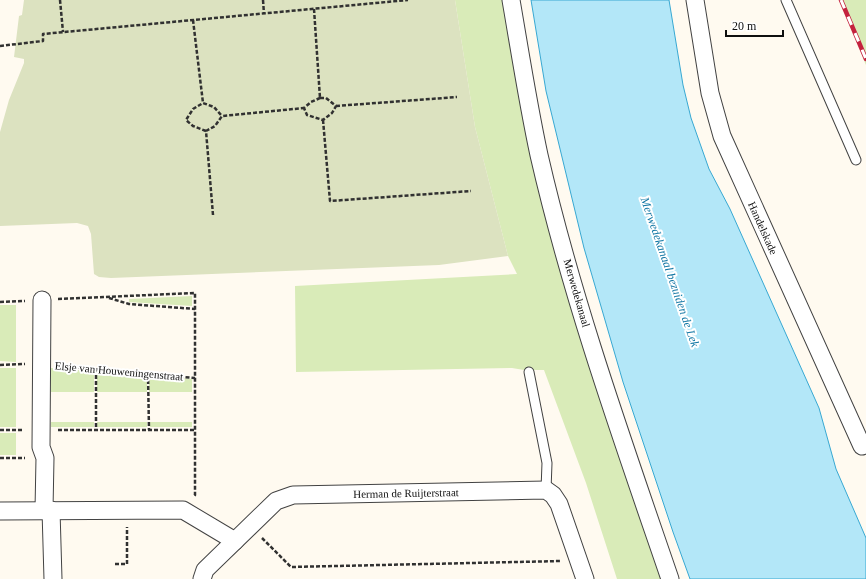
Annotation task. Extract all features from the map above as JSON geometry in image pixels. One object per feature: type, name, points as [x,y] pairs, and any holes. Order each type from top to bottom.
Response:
[{"type":"street","name":"Merwedekanaal","points":[[511,0],[531,115],[557,222],[601,378],[670,579]]},
{"type":"street","name":"Handelskade","points":[[695,0],[710,93],[722,136],[865,448]]},
{"type":"street","name":"Elsje van Houweningenstraat","points":[[42,300],[41,447],[45,458],[53,579]]},
{"type":"street","name":"Herman de Ruijterstraat","points":[[202,579],[205,570],[276,501],[293,495],[546,490]]},
{"type":"street","points":[[546,490],[553,494],[559,504],[585,579]]},
{"type":"street","points":[[0,511],[183,510],[235,541]]},
{"type":"lane","points":[[786,0],[856,160]]},
{"type":"lane","points":[[529,372],[546,463],[546,490]]},
{"type":"path","points":[[60,0],[64,32]]},
{"type":"path","points":[[263,0],[264,14]]},
{"type":"path","points":[[0,46],[43,41],[42,34],[408,0]]},
{"type":"path","points":[[314,9],[320,98]]},
{"type":"path","points":[[194,20],[203,103]]},
{"type":"path","points":[[222,116],[304,108],[311,102],[320,98],[326,98],[336,106],[457,97]]},
{"type":"path","points":[[203,103],[214,107],[222,116]]},
{"type":"path","points":[[203,103],[193,109],[186,120],[193,126],[206,131],[216,126],[222,116]]},
{"type":"path","points":[[323,120],[332,113],[336,106]]},
{"type":"path","points":[[304,108],[307,115],[323,120]]},
{"type":"path","points":[[323,120],[330,201],[471,191]]},
{"type":"path","points":[[206,131],[213,215]]},
{"type":"path","points":[[0,302],[195,293],[195,495],[183,510]]},
{"type":"path","points":[[106,297],[129,304],[195,309]]},
{"type":"path","points":[[0,365],[42,364]]},
{"type":"path","name":"Elsje van Houweningenstraat","points":[[42,364],[195,378]]},
{"type":"path","points":[[96,369],[96,430]]},
{"type":"path","points":[[148,374],[148,430]]},
{"type":"path","points":[[0,430],[195,430]]},
{"type":"path","points":[[0,458],[45,458]]},
{"type":"path","points":[[115,564],[127,564],[126,511]]},
{"type":"path","points":[[250,526],[291,567],[558,562],[577,556]]},
{"type":"green space","points":[[24,0],[455,0],[475,127],[508,256],[439,265],[111,278],[99,277],[94,274],[91,234],[88,226],[77,223],[0,226],[0,132],[9,100],[24,63],[24,59],[14,57],[19,16],[22,15]]},
{"type":"green space","points":[[455,0],[507,0],[524,96],[665,579],[617,579],[586,483],[544,370],[524,370],[512,368],[296,372],[295,286],[517,274],[508,256],[475,127]]},
{"type":"green space","points":[[843,0],[866,0],[866,65],[865,63]]},
{"type":"green space","points":[[192,296],[192,306],[129,302],[129,299]]},
{"type":"green space","points":[[0,305],[16,305],[16,362],[0,361]]},
{"type":"green space","points":[[0,368],[16,368],[16,427],[0,427]]},
{"type":"green space","points":[[51,368],[94,371],[94,392],[51,392]]},
{"type":"green space","points":[[97,371],[147,376],[147,392],[97,392]]},
{"type":"green space","points":[[149,376],[192,379],[192,392],[149,392]]},
{"type":"green space","points":[[51,422],[94,422],[94,427],[51,427]]},
{"type":"green space","points":[[97,422],[147,422],[147,427],[97,427]]},
{"type":"green space","points":[[150,422],[192,422],[192,427],[150,427]]},
{"type":"green space","points":[[0,433],[16,433],[16,455],[0,455]]},
{"type":"water","name":"Merwedekanaal bezuiden de Lek","points":[[531,0],[669,0],[683,85],[691,118],[709,169],[730,209],[819,408],[836,469],[866,538],[866,579],[690,579],[623,382],[584,248],[546,91]]},
{"type":"railway","points":[[841,0],[866,59]]}]
